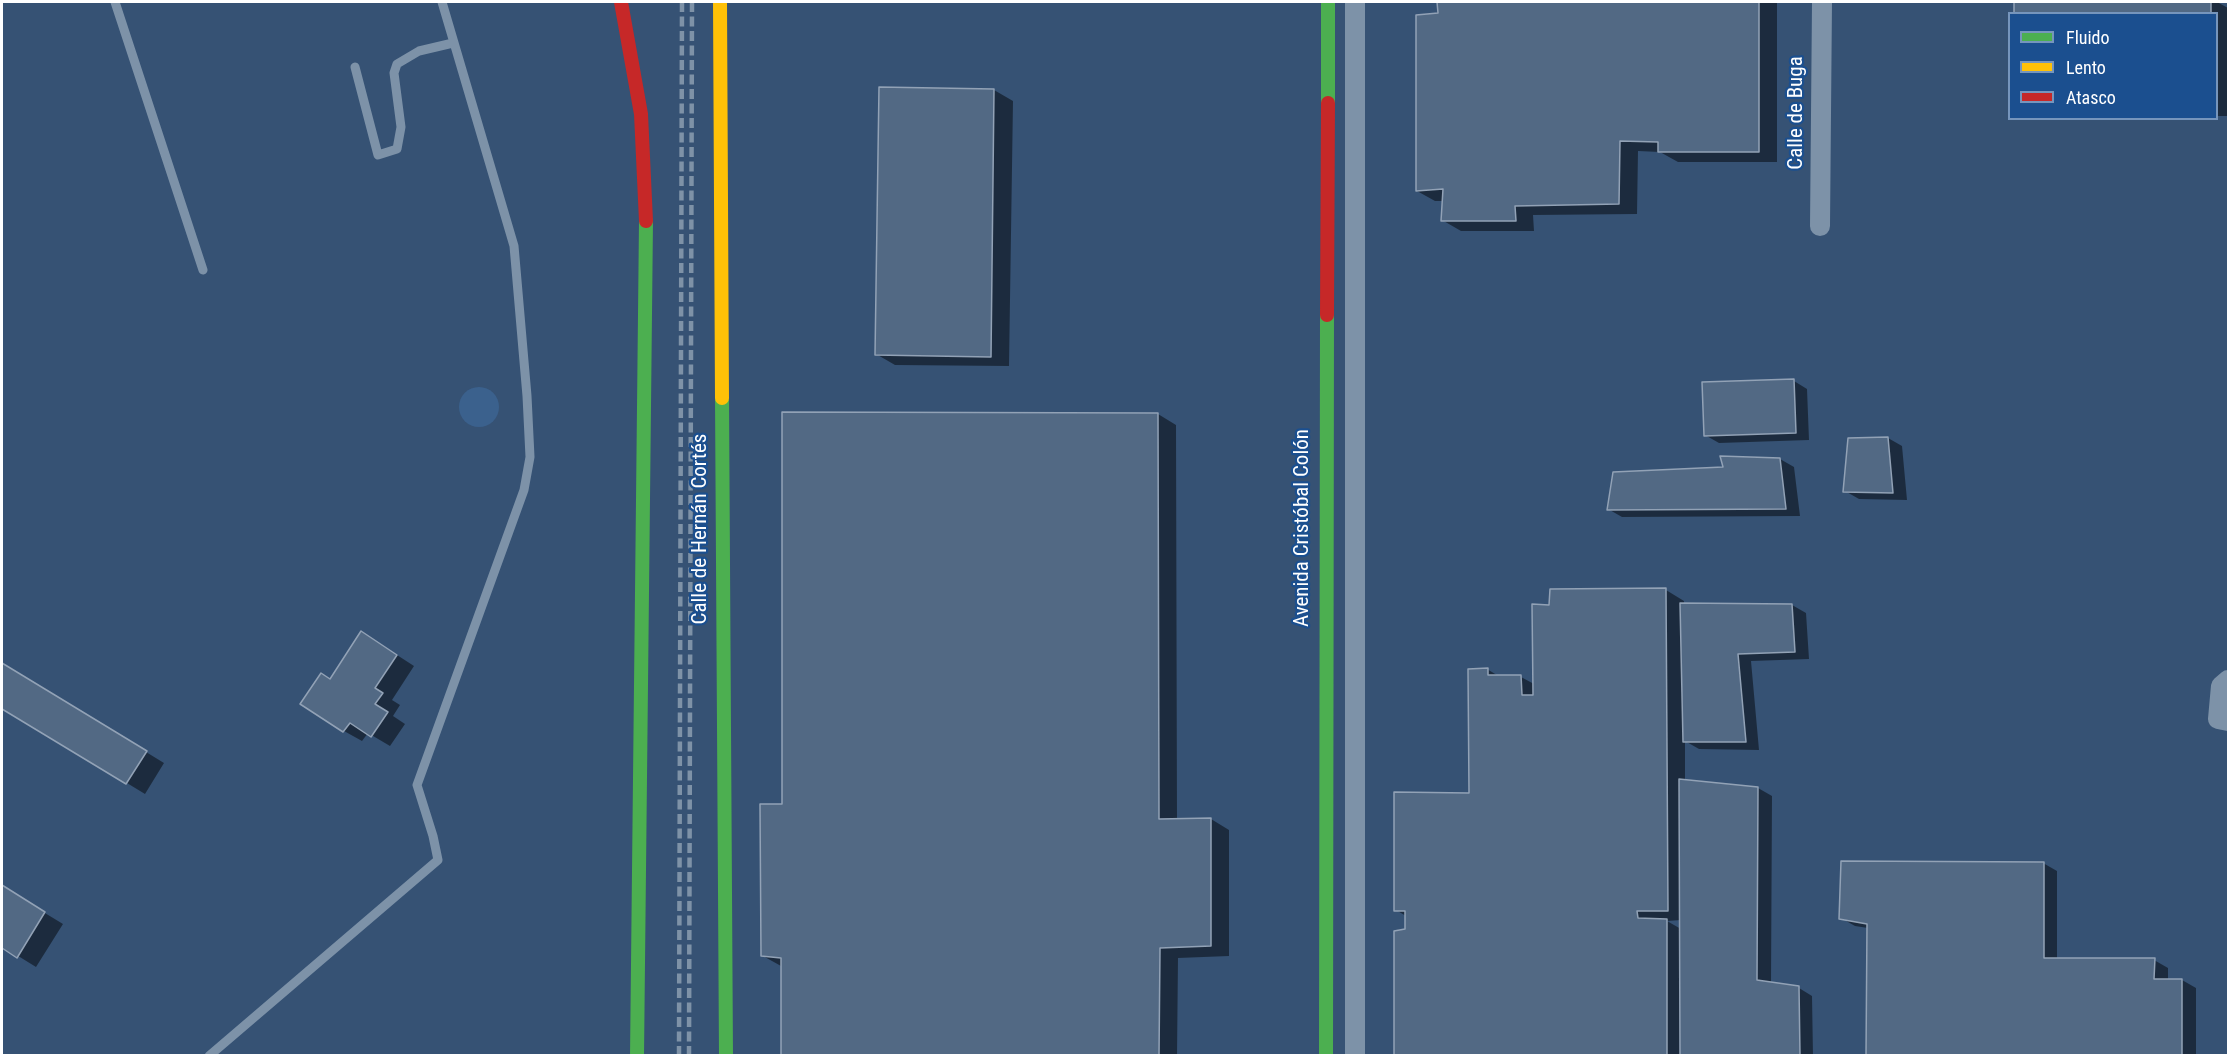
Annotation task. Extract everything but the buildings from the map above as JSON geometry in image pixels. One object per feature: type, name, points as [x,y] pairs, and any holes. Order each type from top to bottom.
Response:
[{"type":"street","points":[[621,2],[641,114],[646,225],[637,1056]]},
{"type":"street","name":"Calle de Hernán Cortés","points":[[720,2],[726,1056]]},
{"type":"street","name":"Avenida Cristóbal Colón","points":[[1326,1056],[1328,2]]},
{"type":"street","points":[[1355,2],[1355,1056]]},
{"type":"street","name":"Calle de Buga","points":[[1820,226],[1822,2]]},
{"type":"street","points":[[2229,680],[2221,687],[2218,719],[2229,721]]},
{"type":"lane","points":[[115,2],[203,270]]},
{"type":"lane","points":[[209,1056],[438,860],[417,785],[524,490],[530,457],[514,246],[442,2]]},
{"type":"lane","points":[[355,67],[378,155],[398,149],[401,139],[394,73],[397,64],[419,51],[453,43]]},
{"type":"water","points":[[479,387],[487,388],[493,393],[498,399],[498,415],[493,421],[487,426],[479,427],[471,426],[465,421],[460,415],[459,407],[460,399],[465,393],[471,388]]},
{"type":"railway","points":[[679,1056],[682,2]]},
{"type":"railway","points":[[689,1056],[692,2]]},
{"type":"traffic: fast","points":[[1328,2],[1328,103]]},
{"type":"traffic: fast","points":[[637,1056],[646,221]]},
{"type":"traffic: fast","points":[[1326,1056],[1327,315]]},
{"type":"traffic: fast","points":[[722,398],[726,1056]]},
{"type":"traffic: slow","points":[[720,2],[722,398]]},
{"type":"traffic: jam","points":[[621,2],[641,114],[646,221]]},
{"type":"traffic: jam","points":[[1327,315],[1328,103]]}]
